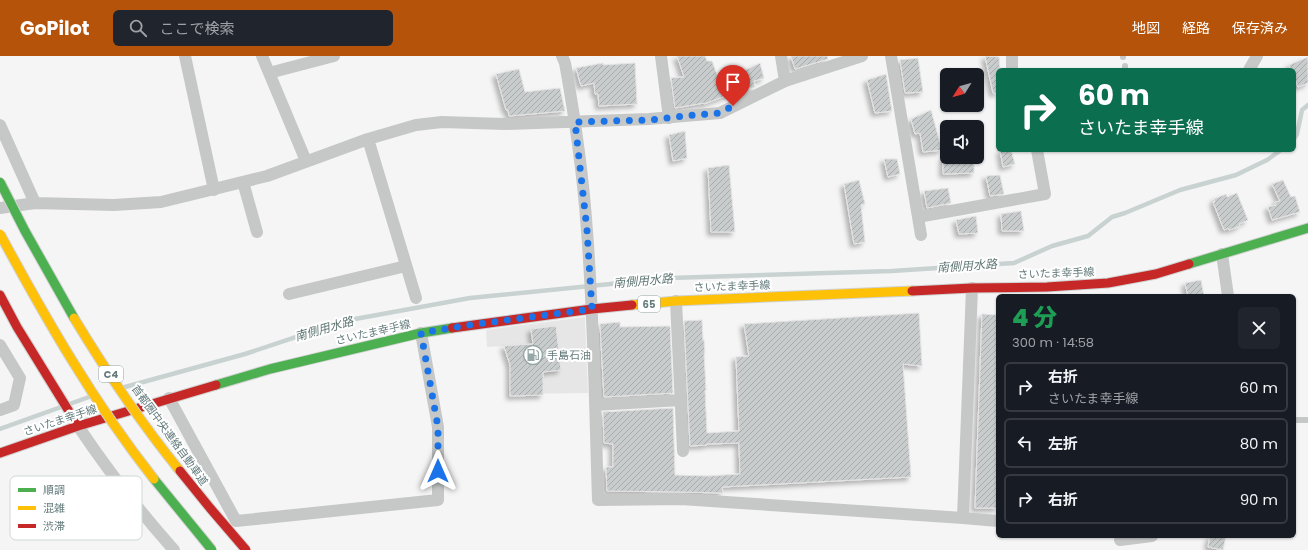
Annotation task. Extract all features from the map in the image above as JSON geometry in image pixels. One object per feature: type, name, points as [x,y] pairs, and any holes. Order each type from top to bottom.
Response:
[{"type":"main road","name":"首都圏中央連絡自動車道","points":[[0,182],[76,323],[103,364],[151,432],[213,514],[246,550]]},
{"type":"main road","name":"さいたま幸手線","points":[[0,453],[78,426],[169,398],[270,370],[421,333],[469,325],[592,309],[676,301],[972,288],[1047,291],[1156,274],[1308,228]]},
{"type":"main road","name":"C4","points":[[0,234],[42,312],[89,387],[130,448],[212,550]]},
{"type":"main road","points":[[0,295],[17,327],[78,426]]},
{"type":"street","points":[[185,56],[214,190]]},
{"type":"street","points":[[262,56],[306,161]]},
{"type":"street","points":[[269,73],[334,56]]},
{"type":"street","points":[[562,56],[565,63],[575,122],[587,230],[592,309],[598,500],[681,499],[996,521]]},
{"type":"street","points":[[661,56],[669,118]]},
{"type":"street","points":[[781,56],[785,81]]},
{"type":"street","points":[[0,208],[35,203],[114,205],[160,202],[267,176],[306,161],[416,125],[442,122],[505,124],[649,120],[720,113],[785,81],[862,56]]},
{"type":"street","points":[[891,56],[921,235]]},
{"type":"street","points":[[1012,56],[1012,68]]},
{"type":"street","points":[[1250,68],[1257,56]]},
{"type":"street","points":[[0,125],[35,203]]},
{"type":"street","points":[[368,140],[416,298]]},
{"type":"street","points":[[918,217],[1045,194],[1038,152]]},
{"type":"street","points":[[243,182],[257,232]]},
{"type":"street","points":[[1222,254],[1228,294]]},
{"type":"street","points":[[289,294],[406,266]]},
{"type":"street","points":[[963,518],[972,288]]},
{"type":"street","points":[[676,301],[683,450]]},
{"type":"street","points":[[169,398],[236,521],[438,500],[438,427],[421,333]]},
{"type":"street","points":[[0,345],[20,378],[14,405],[0,410]]},
{"type":"street","points":[[595,405],[681,400]]},
{"type":"street","points":[[78,426],[114,476]]},
{"type":"street","points":[[142,511],[174,550]]},
{"type":"street","points":[[1120,542],[1141,538]]},
{"type":"lane","points":[[1296,420],[1308,420]]},
{"type":"shaded area","points":[[585,317],[588,393],[508,394],[510,365],[504,346],[487,347],[486,330]]},
{"type":"building","points":[[677,56],[705,56],[707,61],[712,61],[719,80],[722,78],[723,81],[760,63],[764,78],[754,81],[755,87],[742,92],[741,90],[704,104],[675,108],[671,78],[684,77]]},
{"type":"building","points":[[791,56],[827,56],[828,59],[795,69]]},
{"type":"building","points":[[985,56],[999,57],[1000,68],[996,68],[996,93],[993,93]]},
{"type":"building","points":[[1308,57],[1308,83],[1298,87],[1296,82],[1296,68],[1290,68],[1289,65]]},
{"type":"building","points":[[918,58],[923,92],[905,93],[900,60]]},
{"type":"building","points":[[603,63],[603,65],[635,63],[637,104],[599,106],[598,94],[595,94],[594,83],[581,86],[576,68]]},
{"type":"building","points":[[519,69],[525,92],[560,88],[565,111],[509,116],[496,74]]},
{"type":"building","points":[[886,74],[892,111],[875,113],[867,80]]},
{"type":"building","points":[[931,110],[940,143],[940,150],[923,152],[920,133],[915,134],[911,119]]},
{"type":"building","points":[[685,131],[687,158],[673,161],[669,135]]},
{"type":"building","points":[[1000,152],[1012,152],[1015,164],[1003,167]]},
{"type":"building","points":[[884,159],[897,159],[900,174],[888,177]]},
{"type":"building","points":[[943,164],[974,164],[974,173],[943,174]]},
{"type":"building","points":[[729,165],[735,232],[711,232],[708,168]]},
{"type":"building","points":[[1000,175],[1004,194],[990,196],[986,176]]},
{"type":"building","points":[[859,180],[865,204],[861,205],[865,242],[854,244],[844,184]]},
{"type":"building","points":[[1283,180],[1291,197],[1295,196],[1300,212],[1272,220],[1268,207],[1276,205],[1275,202],[1280,201],[1272,184]]},
{"type":"building","points":[[948,188],[951,203],[927,208],[924,191]]},
{"type":"building","points":[[1237,193],[1248,220],[1239,224],[1240,226],[1229,230],[1228,228],[1224,230],[1213,202],[1215,202],[1214,199],[1226,194],[1227,197]]},
{"type":"building","points":[[1021,211],[1024,231],[1002,231],[1001,214]]},
{"type":"building","points":[[976,216],[978,233],[959,234],[956,220]]},
{"type":"building","points":[[1201,280],[1204,294],[1188,294],[1185,283]]},
{"type":"building","points":[[919,313],[922,366],[903,364],[911,477],[722,487],[723,493],[607,491],[606,467],[613,467],[613,444],[604,443],[603,412],[673,408],[675,475],[708,476],[740,474],[739,443],[690,446],[684,321],[702,320],[705,353],[707,433],[739,431],[736,357],[749,356],[744,324]]},
{"type":"building","points":[[982,314],[996,315],[996,508],[975,508]]},
{"type":"building","points":[[620,322],[620,327],[670,326],[673,393],[604,397],[600,324]]},
{"type":"building","name":"手島石油","points":[[556,326],[561,370],[543,372],[543,395],[510,396],[510,365],[504,346],[533,344],[531,329]]},
{"type":"building","points":[[1210,538],[1226,538],[1223,550],[1208,547]]},
{"type":"waterway","name":"南側用水路","points":[[1296,136],[1302,110],[1308,105]]},
{"type":"waterway","name":"南側用水路","points":[[125,387],[245,354],[344,321],[470,298],[670,278],[892,271],[1014,263],[1052,246],[1088,236],[1112,217],[1180,190],[1236,175],[1267,160],[1278,152]]},
{"type":"waterway","name":"南側用水路","points":[[0,429],[89,397]]},
{"type":"traffic: fast","points":[[0,182],[25,231],[74,318]]},
{"type":"traffic: fast","points":[[1189,264],[1308,228]]},
{"type":"traffic: fast","points":[[216,385],[270,369],[421,333],[452,328]]},
{"type":"traffic: fast","points":[[154,479],[212,550]]},
{"type":"traffic: slow","points":[[0,234],[72,360],[111,421],[154,479]]},
{"type":"traffic: slow","points":[[632,305],[676,301],[912,291]]},
{"type":"traffic: slow","points":[[74,318],[124,396],[180,471]]},
{"type":"traffic: jam","points":[[912,291],[972,288],[1047,287],[1108,283],[1156,274],[1189,264]]},
{"type":"traffic: jam","points":[[0,295],[17,327],[78,426]]},
{"type":"traffic: jam","points":[[452,328],[632,305]]},
{"type":"traffic: jam","points":[[0,453],[78,426],[216,385]]},
{"type":"traffic: jam","points":[[180,471],[246,550]]},
{"type":"place","name":"手島石油","points":[[533,355]]},
{"type":"route","points":[[438,471],[438,427],[421,333],[469,325],[592,309],[587,230],[575,122],[649,120],[720,113],[733,106]]}]
